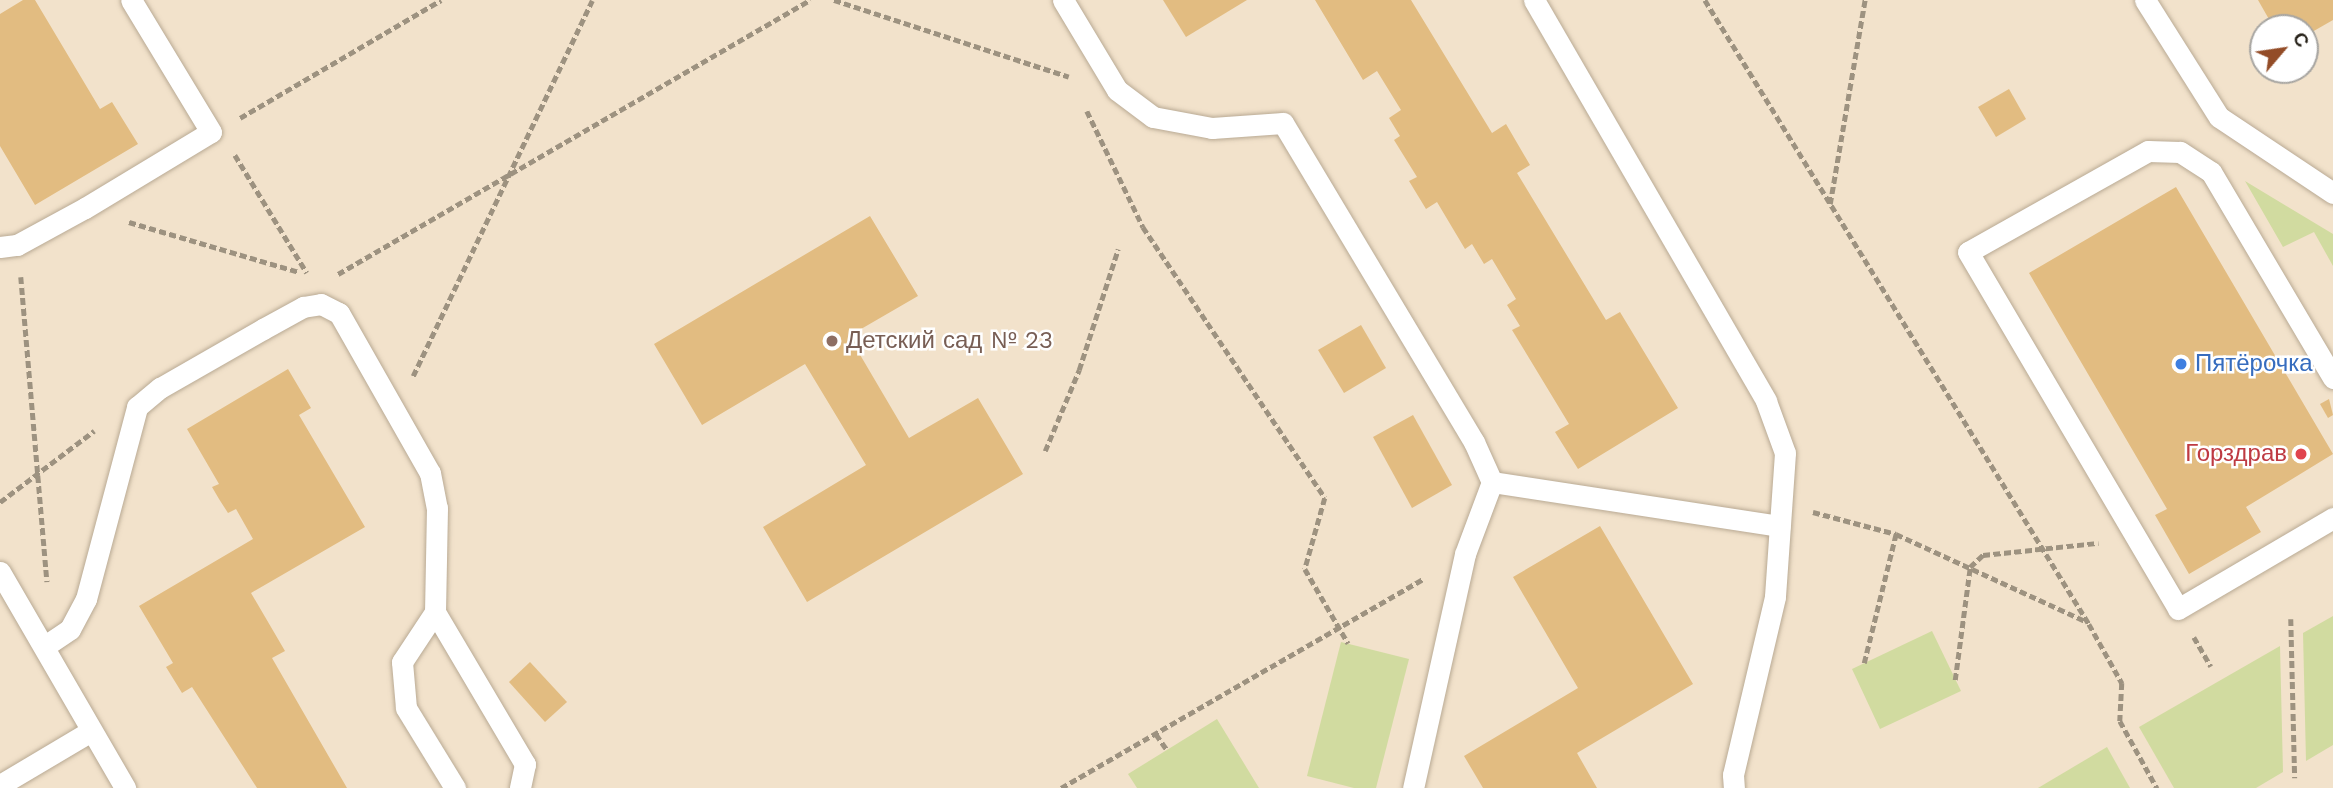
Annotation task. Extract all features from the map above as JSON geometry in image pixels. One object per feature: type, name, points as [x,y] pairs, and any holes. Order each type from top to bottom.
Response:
[{"type":"lane","points":[[9,246],[85,208],[215,131],[131,0]]},
{"type":"lane","points":[[1063,0],[1117,90],[1153,117],[1212,128],[1283,123],[1474,442],[1492,482],[1465,554],[1413,788]]},
{"type":"lane","points":[[1534,0],[1766,401],[1785,453],[1775,597],[1733,775],[1734,788]]},
{"type":"lane","points":[[2145,0],[2219,117],[2333,193]]},
{"type":"lane","points":[[2333,377],[2211,172],[2180,152],[2148,151],[1968,252],[2178,608],[2333,518]]},
{"type":"lane","points":[[44,646],[70,629],[86,599],[138,407],[160,388],[322,294],[339,313],[430,473],[437,508],[435,612],[525,764],[520,788]]},
{"type":"lane","points":[[1492,482],[1780,526]]},
{"type":"lane","points":[[0,572],[125,788]]},
{"type":"lane","points":[[435,612],[402,662],[406,708],[454,788]]},
{"type":"lane","points":[[0,785],[91,731]]},
{"type":"path","points":[[441,0],[215,131],[322,294],[511,172],[810,0]]},
{"type":"path","points":[[391,404],[416,372],[592,0]]},
{"type":"path","points":[[834,0],[1117,90]]},
{"type":"path","points":[[1705,0],[2089,624],[2122,683],[2120,721],[2157,788]]},
{"type":"path","points":[[1830,205],[1866,0]]},
{"type":"path","points":[[1083,103],[1143,228],[1325,498],[1305,569],[1341,626],[1348,643]]},
{"type":"path","points":[[85,208],[308,275]]},
{"type":"path","points":[[9,246],[41,472],[47,590]]},
{"type":"path","points":[[1045,451],[1079,370],[1118,249]]},
{"type":"path","points":[[0,502],[109,419],[138,407]]},
{"type":"path","points":[[1782,504],[1896,534],[2089,624]]},
{"type":"path","points":[[1864,663],[1896,534]]},
{"type":"path","points":[[1955,680],[1970,567],[1983,555],[2042,547],[2139,541]]},
{"type":"path","points":[[1061,788],[1465,554]]},
{"type":"path","points":[[2291,619],[2295,778]]},
{"type":"path","points":[[1156,734],[1167,750]]},
{"type":"green space","points":[[2245,181],[2333,234],[2333,266],[2314,232],[2283,247]]},
{"type":"green space","points":[[2333,616],[2333,745],[2306,761],[2303,633]]},
{"type":"green space","points":[[1932,631],[1961,691],[1880,729],[1852,669]]},
{"type":"green space","points":[[1341,642],[1409,659],[1376,788],[1354,788],[1307,776]]},
{"type":"green space","points":[[2280,646],[2283,772],[2256,788],[2174,788],[2139,727]]},
{"type":"green space","points":[[1217,719],[1259,788],[1137,788],[1128,774]]},
{"type":"green space","points":[[2107,747],[2130,788],[2038,788]]},
{"type":"building","points":[[23,0],[35,0],[100,109],[112,102],[138,144],[35,205],[0,146],[0,14]]},
{"type":"building","points":[[1163,0],[1247,0],[1186,37]]},
{"type":"building","points":[[1315,0],[1411,0],[1492,133],[1506,124],[1530,165],[1517,173],[1606,320],[1620,312],[1678,408],[1578,469],[1555,432],[1569,424],[1512,330],[1520,326],[1507,305],[1516,299],[1492,259],[1484,264],[1472,244],[1465,249],[1437,202],[1426,209],[1409,181],[1417,177],[1394,140],[1400,136],[1389,118],[1401,110],[1377,71],[1363,80]]},
{"type":"building","points":[[2258,0],[2333,0],[2333,20],[2319,28],[2319,14],[2266,14]]},
{"type":"building","points":[[2009,89],[2026,119],[1996,137],[1978,107]]},
{"type":"building","name":"Пятёрочка","points":[[2176,187],[2333,454],[2246,507],[2261,532],[2189,574],[2155,515],[2167,509],[2029,273]]},
{"type":"building","points":[[870,216],[918,296],[849,336],[909,438],[978,398],[1023,474],[807,602],[763,527],[866,465],[805,364],[702,425],[654,344]]},
{"type":"building","points":[[1361,325],[1386,368],[1344,393],[1318,350]]},
{"type":"building","points":[[288,369],[311,408],[299,415],[365,527],[251,593],[285,651],[272,658],[347,788],[257,788],[192,687],[182,693],[166,667],[173,663],[139,606],[253,539],[236,509],[228,513],[219,499],[212,487],[219,484],[187,429]]},
{"type":"building","points":[[2329,399],[2333,415],[2328,418],[2320,404]]},
{"type":"building","points":[[1413,415],[1452,485],[1412,508],[1373,437]]},
{"type":"building","points":[[1600,526],[1693,684],[1577,753],[1597,788],[1483,788],[1464,756],[1578,688],[1513,577]]},
{"type":"building","points":[[530,662],[567,702],[545,722],[509,682]]},
{"type":"place","name":"Детский сад № 23","points":[[832,341]]},
{"type":"place","name":"Пятёрочка","points":[[2181,364]]},
{"type":"place","name":"Горздрав","points":[[2301,454]]}]
